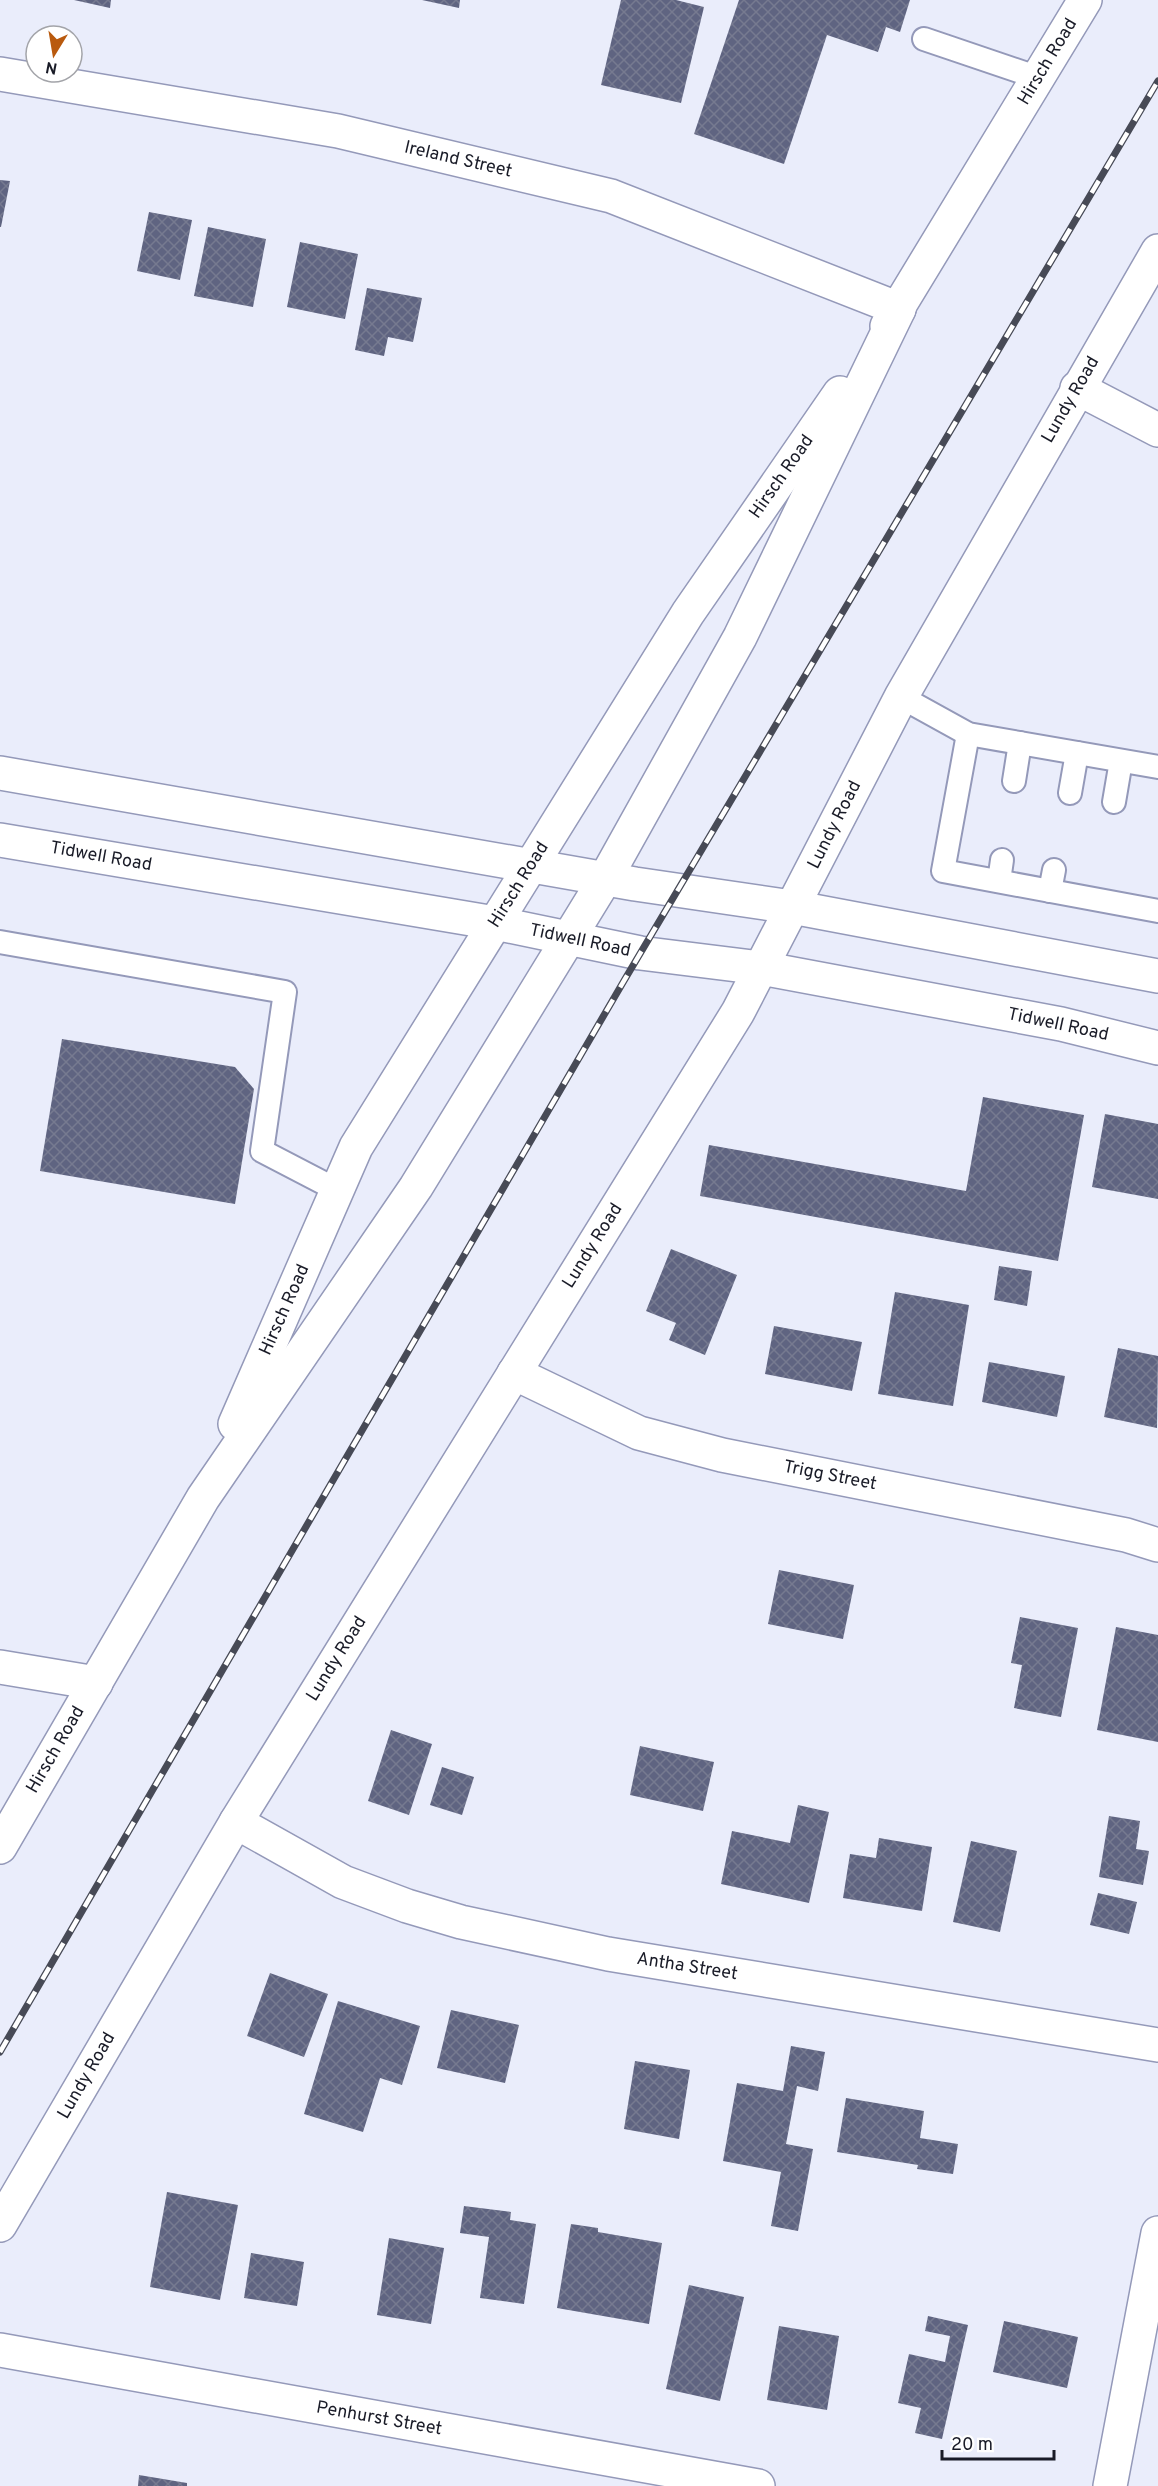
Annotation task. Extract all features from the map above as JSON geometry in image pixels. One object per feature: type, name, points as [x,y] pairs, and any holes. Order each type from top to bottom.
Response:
[{"type":"street","name":"Hirsch Road","points":[[203,1498],[356,1147],[688,613],[899,309],[1085,0]]},
{"type":"street","name":"Ireland Street","points":[[0,74],[338,131],[610,196],[899,309]]},
{"type":"street","name":"Lundy Road","points":[[0,2225],[236,1822],[738,1012],[901,697],[1158,250]]},
{"type":"street","name":"Hirsch Road","points":[[0,1846],[203,1498],[416,1187],[605,879],[740,637],[899,309]]},
{"type":"street","points":[[1077,388],[1158,430]]},
{"type":"street","points":[[0,772],[605,879],[792,907],[1157,970]]},
{"type":"street","name":"Tidwell Road","points":[[0,840],[495,923],[640,953],[761,968],[1061,1024],[1158,1048]]},
{"type":"street","name":"Trigg Street","points":[[514,1373],[639,1433],[660,1439],[722,1455],[1125,1535],[1158,1545]]},
{"type":"street","points":[[0,1667],[96,1683]]},
{"type":"street","name":"Antha Street","points":[[236,1822],[343,1882],[407,1906],[461,1922],[608,1954],[1158,2045]]},
{"type":"street","points":[[1110,2486],[1158,2233]]},
{"type":"street","name":"Penhurst Street","points":[[0,2350],[758,2486]]},
{"type":"lane","points":[[924,39],[1039,78]]},
{"type":"lane","points":[[901,697],[968,734],[1158,767]]},
{"type":"lane","points":[[968,734],[943,871],[1000,870],[1098,889],[1158,911]]},
{"type":"lane","points":[[1014,781],[1020,743]]},
{"type":"lane","points":[[1070,793],[1077,753]]},
{"type":"lane","points":[[1114,802],[1121,761]]},
{"type":"lane","points":[[0,942],[285,992],[262,1151],[337,1190]]},
{"type":"building","points":[[74,0],[111,0],[110,8]]},
{"type":"building","points":[[422,0],[460,0],[459,8]]},
{"type":"building","points":[[621,0],[676,0],[704,7],[681,103],[601,85]]},
{"type":"building","points":[[739,0],[910,0],[900,32],[886,27],[878,52],[827,35],[784,164],[694,134]]},
{"type":"building","points":[[0,180],[10,181],[1,227],[0,227]]},
{"type":"building","points":[[149,212],[192,220],[180,280],[137,271]]},
{"type":"building","points":[[208,227],[266,239],[253,307],[194,296]]},
{"type":"building","points":[[300,242],[358,254],[345,319],[287,307]]},
{"type":"building","points":[[367,288],[422,298],[413,342],[388,337],[384,356],[355,350]]},
{"type":"building","points":[[62,1039],[235,1067],[254,1089],[235,1204],[40,1171]]},
{"type":"building","points":[[983,1097],[1084,1115],[1058,1261],[700,1196],[709,1145],[966,1191]]},
{"type":"building","points":[[1105,1114],[1158,1124],[1158,1199],[1092,1187]]},
{"type":"building","points":[[671,1249],[737,1275],[705,1355],[669,1340],[676,1323],[646,1311]]},
{"type":"building","points":[[999,1266],[1032,1271],[1027,1306],[994,1300]]},
{"type":"building","points":[[895,1292],[969,1305],[953,1406],[878,1394]]},
{"type":"building","points":[[774,1326],[862,1342],[852,1391],[765,1374]]},
{"type":"building","points":[[1118,1348],[1158,1356],[1157,1428],[1104,1417]]},
{"type":"building","points":[[989,1362],[1065,1376],[1057,1417],[982,1402]]},
{"type":"building","points":[[779,1570],[854,1585],[843,1639],[768,1624]]},
{"type":"building","points":[[1020,1617],[1078,1628],[1061,1717],[1014,1708],[1022,1665],[1011,1663]]},
{"type":"building","points":[[1116,1627],[1158,1635],[1158,1742],[1097,1730]]},
{"type":"building","points":[[391,1730],[432,1744],[409,1815],[368,1801]]},
{"type":"building","points":[[640,1746],[714,1762],[703,1811],[630,1795]]},
{"type":"building","points":[[442,1767],[474,1777],[462,1815],[430,1805]]},
{"type":"building","points":[[798,1805],[829,1812],[809,1903],[721,1884],[732,1831],[790,1843]]},
{"type":"building","points":[[1109,1816],[1140,1821],[1136,1849],[1149,1851],[1143,1885],[1099,1877]]},
{"type":"building","points":[[879,1838],[932,1847],[922,1911],[843,1898],[850,1854],[876,1858]]},
{"type":"building","points":[[971,1841],[1017,1851],[1000,1932],[953,1922]]},
{"type":"building","points":[[1098,1893],[1137,1902],[1129,1934],[1090,1925]]},
{"type":"building","points":[[270,1973],[328,1994],[304,2057],[247,2036]]},
{"type":"building","points":[[338,2001],[420,2026],[402,2085],[380,2078],[363,2132],[304,2114]]},
{"type":"building","points":[[451,2010],[519,2025],[505,2083],[437,2068]]},
{"type":"building","points":[[791,2046],[825,2052],[818,2091],[797,2086],[786,2144],[813,2149],[798,2231],[771,2226],[781,2172],[723,2161],[737,2083],[783,2091]]},
{"type":"building","points":[[635,2061],[690,2070],[679,2139],[624,2129]]},
{"type":"building","points":[[846,2098],[924,2111],[920,2138],[958,2144],[953,2174],[917,2169],[918,2165],[837,2152]]},
{"type":"building","points":[[167,2192],[238,2205],[220,2300],[150,2287]]},
{"type":"building","points":[[464,2206],[511,2212],[510,2220],[536,2224],[524,2304],[480,2298],[489,2237],[460,2233]]},
{"type":"building","points":[[571,2224],[598,2228],[598,2232],[662,2243],[649,2324],[557,2308]]},
{"type":"building","points":[[389,2238],[444,2248],[431,2324],[377,2315]]},
{"type":"building","points":[[251,2253],[304,2262],[297,2306],[244,2298]]},
{"type":"building","points":[[689,2285],[744,2297],[720,2401],[666,2389]]},
{"type":"building","points":[[928,2316],[968,2325],[942,2439],[915,2433],[921,2408],[898,2403],[909,2354],[945,2362],[950,2336],[925,2331]]},
{"type":"building","points":[[1004,2321],[1078,2337],[1067,2388],[993,2372]]},
{"type":"building","points":[[779,2326],[839,2336],[827,2410],[767,2400]]},
{"type":"building","points":[[139,2475],[187,2483],[187,2486],[138,2486]]},
{"type":"railway","points":[[0,2052],[625,979],[1158,81]]}]
